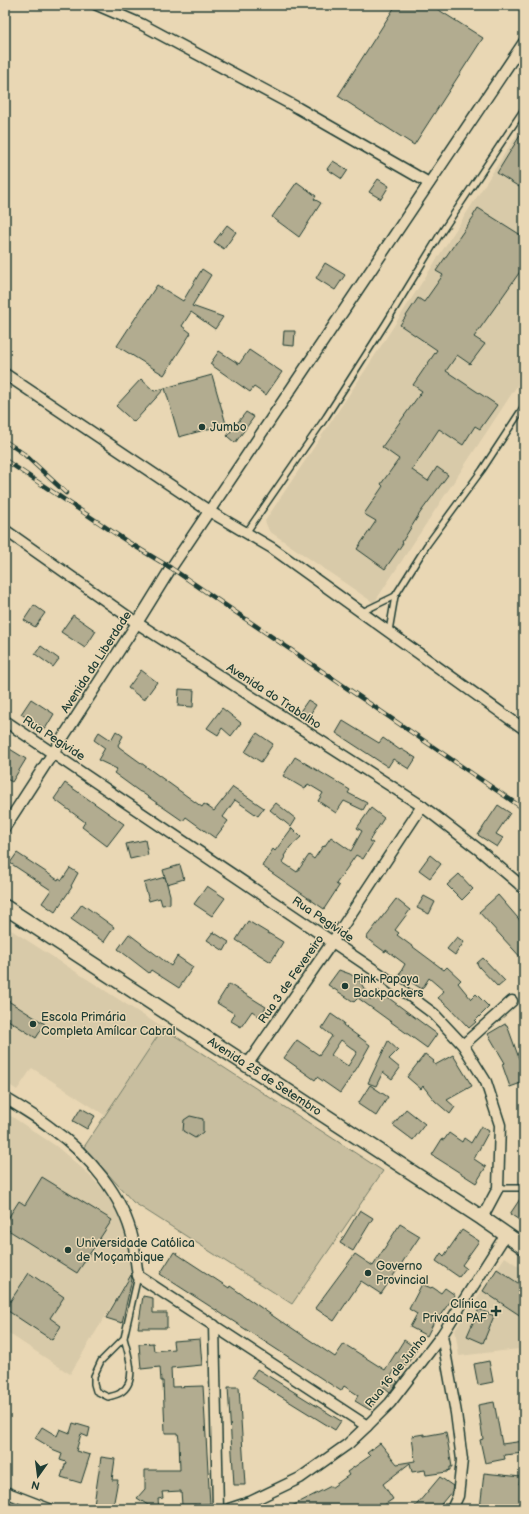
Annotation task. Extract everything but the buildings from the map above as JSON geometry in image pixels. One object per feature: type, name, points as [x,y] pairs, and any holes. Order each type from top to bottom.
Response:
[{"type":"street","points":[[97,5],[142,24],[298,108],[430,183]]},
{"type":"street","name":"Avenida da Liberdade","points":[[5,827],[171,568],[524,42]]},
{"type":"street","points":[[5,374],[210,511],[272,548],[524,729]]},
{"type":"street","name":"Avenida do Trabalho","points":[[5,530],[137,623],[422,806],[478,849],[522,886]]},
{"type":"street","name":"Rua Pegivide","points":[[5,721],[333,941],[384,976],[434,1014],[462,1045],[486,1082],[500,1125],[498,1188],[482,1218]]},
{"type":"street","name":"Rua 3 de Fevereiro","points":[[247,1065],[333,941],[422,806]]},
{"type":"street","name":"Avenida 25 de Setembro","points":[[5,907],[482,1218],[524,1247]]},
{"type":"street","points":[[462,1045],[512,1001]]},
{"type":"street","points":[[5,1098],[52,1128],[79,1151],[104,1179],[122,1210],[133,1239],[138,1276],[367,1426]]},
{"type":"street","name":"Rua 16 de Junho","points":[[229,1509],[250,1502],[300,1478],[348,1444],[367,1426],[390,1403],[442,1335],[506,1234]]},
{"type":"street","points":[[214,1326],[218,1509]]},
{"type":"street","points":[[442,1335],[456,1413],[462,1460],[458,1496],[452,1509]]},
{"type":"street","points":[[5,1492],[49,1509]]},
{"type":"lane","points":[[246,533],[326,417],[439,236],[524,109]]},
{"type":"lane","points":[[389,631],[395,596],[427,545],[482,470],[524,406]]},
{"type":"lane","points":[[362,612],[395,596]]},
{"type":"lane","points":[[498,1188],[524,1188]]},
{"type":"lane","points":[[124,1338],[101,1361],[94,1376],[96,1391],[108,1397],[121,1393],[129,1382],[131,1366],[124,1338],[138,1276]]},
{"type":"shaded area","points":[[518,133],[524,138],[524,375],[374,603],[269,531],[265,521],[370,363]]},
{"type":"shaded area","points":[[5,926],[163,1028],[106,1116],[32,1068],[17,1090],[5,1082]]},
{"type":"shaded area","points":[[163,1028],[383,1171],[292,1304],[133,1202],[84,1147]]},
{"type":"shaded area","name":"Universidade Católica de Moçambique","points":[[5,1112],[56,1146],[84,1170],[116,1203],[127,1231],[134,1269],[70,1374],[5,1331]]},
{"type":"shaded area","name":"Clínica Privada PAF","points":[[505,1257],[524,1270],[524,1341],[519,1349],[459,1356],[455,1330]]},
{"type":"railway","points":[[5,441],[24,454],[66,493]]},
{"type":"railway","points":[[5,460],[128,542],[171,568],[524,809]]},
{"type":"place","name":"Jumbo","points":[[202,427]]},
{"type":"place","name":"Pink Papaya Backpackers","points":[[345,986]]},
{"type":"place","name":"Escola Primária Completa Amílcar Cabral","points":[[33,1024]]},
{"type":"place","name":"Universidade Católica de Moçambique","points":[[68,1250]]},
{"type":"place","name":"Governo Provincial","points":[[368,1273]]},
{"type":"place","name":"Clínica Privada PAF","points":[[496,1311]]}]
